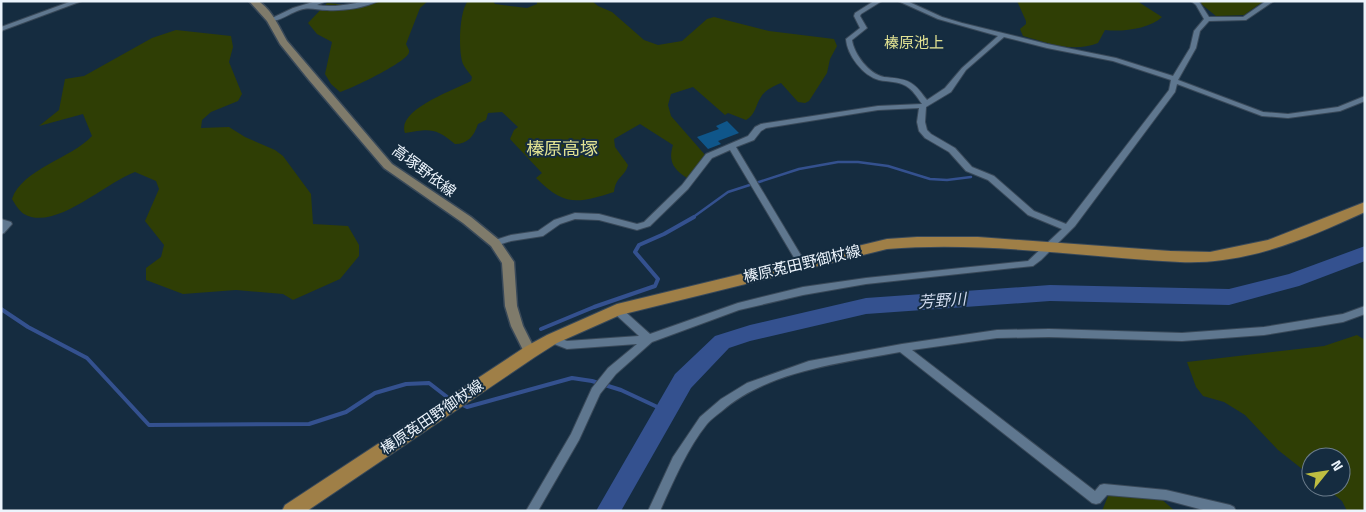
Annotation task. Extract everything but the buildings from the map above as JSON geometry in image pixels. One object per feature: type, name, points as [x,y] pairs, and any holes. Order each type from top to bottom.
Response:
[{"type":"main road","name":"高塚野依線","points":[[253,1],[271,20],[289,50],[388,166],[467,220],[495,243],[508,262],[511,306],[517,326],[530,352]]},
{"type":"main road","name":"榛原菟田野御杖線","points":[[291,511],[530,352],[552,339],[617,310],[887,244],[919,240],[969,242],[1209,257],[1279,242],[1365,207]]},
{"type":"street","points":[[1,29],[80,1]]},
{"type":"street","points":[[271,20],[295,9],[324,1]]},
{"type":"street","points":[[310,5],[316,7],[348,8],[375,1]]},
{"type":"street","points":[[878,1],[858,13],[857,16],[864,28],[849,39],[848,44],[854,53],[869,70],[879,77],[910,84],[925,105],[921,122],[923,131],[928,136],[952,150],[969,169],[991,178],[1031,213],[1067,228]]},
{"type":"street","points":[[901,1],[940,18],[1003,35],[1114,59],[1262,114],[1310,114],[1340,109],[1365,98]]},
{"type":"street","points":[[1194,1],[1207,19]]},
{"type":"street","points":[[1207,19],[1244,19],[1271,1]]},
{"type":"street","points":[[552,339],[567,345],[649,339],[738,307],[803,291],[866,281],[1030,264],[1072,224],[1172,90],[1174,80],[1193,48],[1198,31],[1207,19]]},
{"type":"street","points":[[495,243],[511,238],[540,234],[557,222],[575,216],[598,217],[637,227],[647,224],[685,187],[709,156],[751,138],[758,128],[878,108],[925,105],[948,90],[964,69],[1003,35]]},
{"type":"street","points":[[732,146],[751,181],[802,264]]},
{"type":"street","points":[[1,222],[8,224],[1,231]]},
{"type":"street","points":[[617,310],[649,339]]},
{"type":"street","points":[[654,511],[677,461],[704,420],[725,402],[750,386],[809,364],[997,334],[1049,333],[1182,337],[1246,332],[1344,318],[1365,310]]},
{"type":"street","points":[[532,511],[575,437],[596,391],[612,371],[649,339]]},
{"type":"street","points":[[902,348],[1096,499],[1104,489],[1166,495],[1230,511]]},
{"type":"green space","points":[[362,1],[428,1],[420,8],[406,44],[409,51],[406,56],[400,62],[379,74],[340,92],[331,84],[325,74],[332,42],[317,34],[308,23],[327,3],[349,5]]},
{"type":"green space","points":[[468,1],[493,1],[495,4],[527,8],[537,4],[537,1],[592,1],[612,12],[644,40],[658,45],[682,41],[707,19],[714,17],[769,31],[834,39],[837,46],[830,59],[827,73],[809,101],[805,103],[798,102],[781,83],[765,92],[754,112],[746,120],[728,113],[725,115],[693,87],[671,94],[668,105],[671,116],[706,156],[687,178],[673,164],[671,156],[673,145],[640,124],[614,139],[615,147],[628,165],[614,192],[590,199],[572,200],[555,194],[536,178],[542,173],[510,139],[514,130],[518,127],[502,112],[488,113],[486,120],[478,124],[470,138],[460,144],[455,144],[437,132],[432,131],[405,133],[405,125],[409,116],[417,109],[440,95],[471,81],[472,77],[461,58],[460,41],[461,22]]},
{"type":"green space","points":[[1017,1],[1137,1],[1162,17],[1157,21],[1135,29],[1105,30],[1098,43],[1088,46],[1060,46],[1023,36],[1020,29],[1026,24],[1026,21]]},
{"type":"green space","points":[[1204,1],[1264,1],[1244,15],[1216,16],[1200,3]]},
{"type":"green space","points":[[176,30],[231,36],[233,47],[229,62],[242,94],[238,101],[211,112],[202,120],[201,128],[229,127],[245,137],[275,150],[283,156],[311,194],[313,224],[348,226],[359,245],[359,256],[340,279],[293,300],[283,294],[236,290],[183,294],[146,280],[146,268],[161,257],[164,245],[145,221],[159,189],[156,181],[135,172],[65,211],[50,216],[36,218],[24,214],[12,199],[17,189],[36,172],[83,144],[92,136],[83,114],[39,126],[59,110],[65,79],[84,76],[152,38]]},
{"type":"green space","points":[[1357,335],[1365,340],[1365,511],[1347,511],[1342,501],[1337,497],[1351,497],[1351,447],[1301,447],[1301,468],[1278,450],[1245,415],[1224,402],[1203,396],[1196,387],[1187,362],[1324,346]]},
{"type":"green space","points":[[1138,494],[1160,498],[1175,511],[1102,511],[1108,496]]},
{"type":"waterway","points":[[692,218],[728,192],[799,169],[838,162],[858,162],[888,166],[930,179],[947,180],[971,177]]},
{"type":"waterway","points":[[541,329],[594,307],[655,286],[658,279],[635,252],[639,245],[664,234],[694,217]]},
{"type":"waterway","name":"芳野川","points":[[608,511],[683,381],[722,342],[750,333],[866,306],[1050,293],[1229,297],[1292,281],[1365,253]]},
{"type":"waterway","points":[[1,309],[28,327],[87,358],[149,425],[309,424],[346,412],[375,393],[406,384],[429,383],[451,400]]},
{"type":"waterway","points":[[461,404],[467,407],[572,378],[592,381],[621,390],[666,411]]},
{"type":"district","name":"榛原池上","points":[[914,43]]},
{"type":"district","name":"榛原高塚","points":[[562,149]]}]
